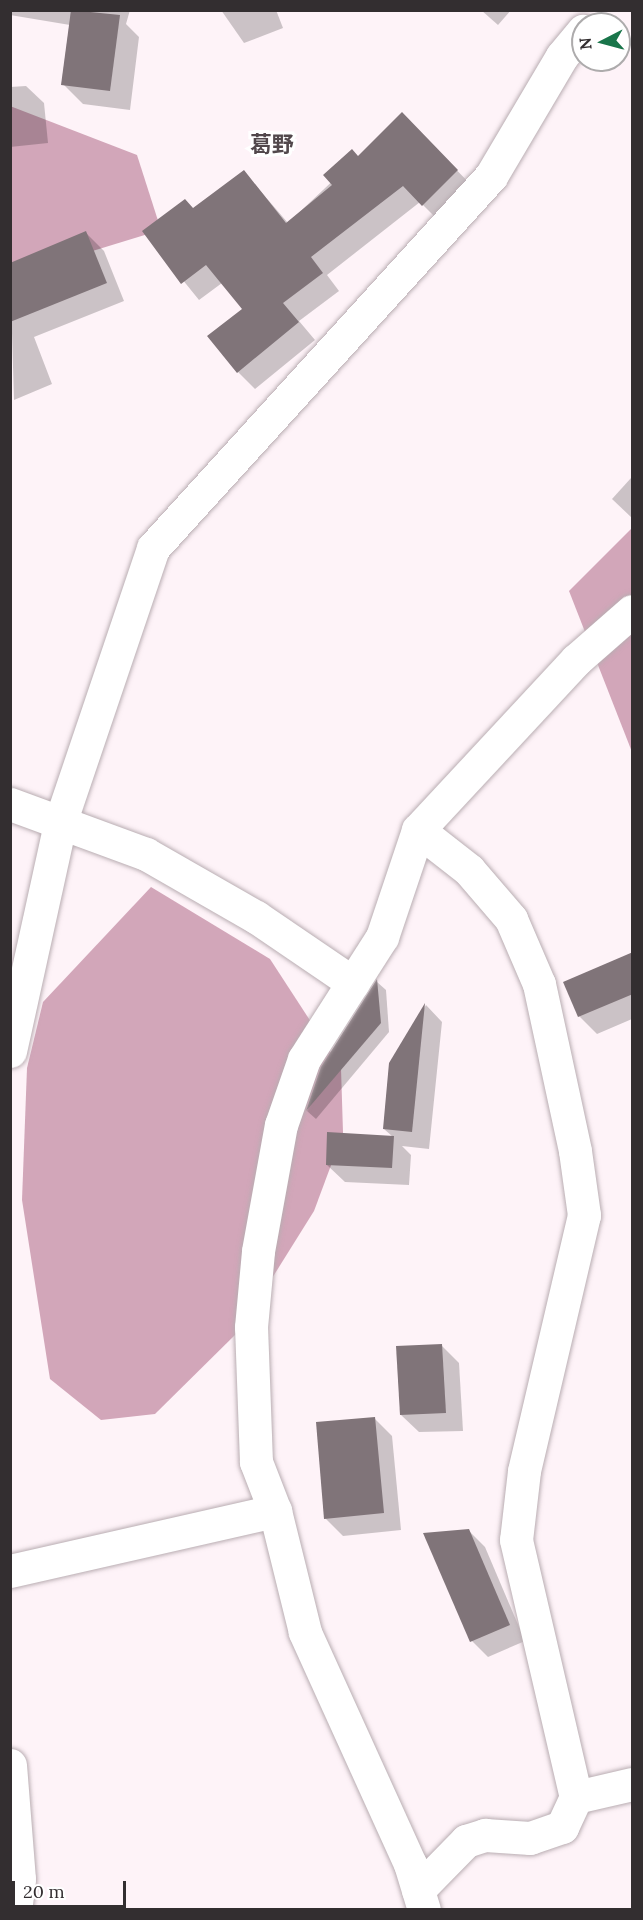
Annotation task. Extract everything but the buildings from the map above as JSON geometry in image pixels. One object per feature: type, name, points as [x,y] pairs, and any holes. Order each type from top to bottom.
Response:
[{"type":"street","points":[[10,1051],[61,820],[153,548],[491,176],[562,56],[571,45]]},
{"type":"street","points":[[418,830],[469,870],[511,919],[539,984],[575,1151],[584,1215],[526,1460],[516,1540],[576,1797],[562,1827],[530,1838],[485,1835],[466,1841],[421,1900],[305,1632],[275,1512],[256,1462],[250,1400],[258,1251],[281,1125],[304,1059],[382,937],[418,830],[576,660],[633,611]]},
{"type":"street","points":[[10,804],[61,820],[146,855],[256,917],[353,983]]},
{"type":"street","points":[[10,1571],[275,1512]]},
{"type":"street","points":[[10,1765],[19,1879],[15,1910]]},
{"type":"street","points":[[576,1797],[633,1784]]},
{"type":"shaded area","points":[[10,106],[137,155],[161,230],[11,276]]},
{"type":"shaded area","points":[[632,528],[632,752],[569,591]]},
{"type":"shaded area","points":[[151,887],[270,959],[341,1068],[343,1133],[314,1211],[239,1331],[155,1414],[101,1420],[50,1379],[22,1200],[27,1068],[43,1002]]},
{"type":"district","name":"葛野","points":[[272,145]]}]
